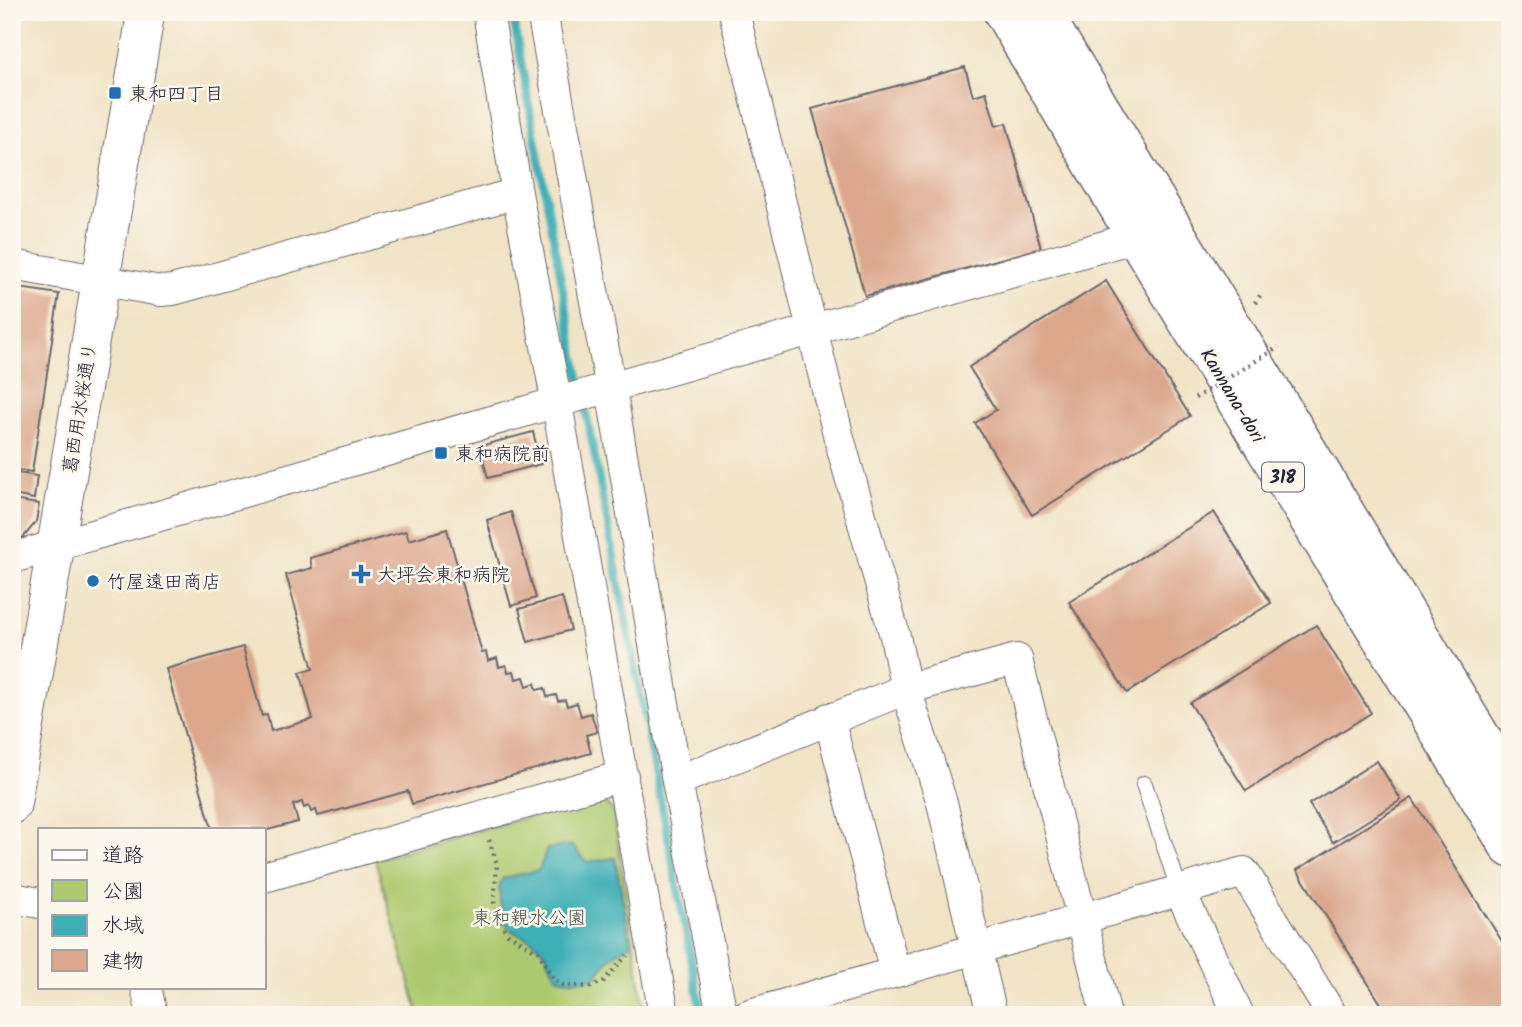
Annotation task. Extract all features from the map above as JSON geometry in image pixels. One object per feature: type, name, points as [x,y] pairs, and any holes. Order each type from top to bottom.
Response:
[{"type":"main road","name":"318","points":[[980,12],[1059,105]]},
{"type":"main road","name":"Kannana-dori","points":[[1003,12],[1136,237],[1510,848]]},
{"type":"main road","name":"Kannana-dori","points":[[1042,12],[1510,785]]},
{"type":"main road","name":"318","points":[[1066,12],[1099,104]]},
{"type":"street","name":"葛西用水桜通り","points":[[12,805],[146,12]]},
{"type":"street","points":[[488,12],[517,193],[557,404],[664,1015]]},
{"type":"street","points":[[542,12],[611,389],[677,781],[722,1015]]},
{"type":"street","points":[[734,12],[839,438],[895,636],[906,689],[942,803],[992,1015]]},
{"type":"street","points":[[12,265],[161,291],[173,290],[517,193]]},
{"type":"street","points":[[12,558],[1136,237]]},
{"type":"street","points":[[677,781],[906,689],[1017,659],[1105,1015]]},
{"type":"street","points":[[829,718],[895,972]]},
{"type":"street","points":[[266,876],[623,776]]},
{"type":"street","points":[[747,1015],[1244,872],[1332,1015]]},
{"type":"street","points":[[1179,889],[1239,1015]]},
{"type":"street","points":[[12,898],[38,903]]},
{"type":"street","points":[[146,988],[152,1015]]},
{"type":"lane","points":[[1144,784],[1179,889]]},
{"type":"path","points":[[1254,304],[1261,294]]},
{"type":"path","points":[[1195,398],[1279,347]]},
{"type":"path","points":[[487,836],[497,864],[494,902],[498,919],[508,934],[538,951],[555,980],[563,985],[591,987],[604,981],[626,955],[633,953]]},
{"type":"green space","name":"東和親水公園","points":[[598,798],[613,810],[645,1015],[419,1015],[375,859]]},
{"type":"water","points":[[571,845],[587,862],[615,858],[631,945],[612,956],[593,979],[567,980],[557,976],[543,950],[510,929],[502,914],[499,890],[503,878],[539,870],[547,849]]},
{"type":"building","points":[[965,67],[973,96],[986,92],[996,126],[1006,123],[1041,248],[865,296],[812,109]]},
{"type":"building","points":[[1106,281],[1190,416],[1032,515],[975,423],[996,410],[969,367]]},
{"type":"building","points":[[13,287],[59,294],[32,472],[12,469]]},
{"type":"building","points":[[533,432],[541,464],[488,478],[480,446]]},
{"type":"building","points":[[12,472],[37,476],[34,499],[12,495]]},
{"type":"building","points":[[12,500],[39,504],[36,522],[23,538],[12,537]]},
{"type":"building","points":[[511,512],[536,598],[511,606],[487,520]]},
{"type":"building","points":[[1214,512],[1271,603],[1127,693],[1069,602]]},
{"type":"building","points":[[447,529],[482,653],[486,652],[488,661],[497,658],[499,667],[506,665],[508,672],[514,671],[516,679],[524,677],[527,686],[535,683],[537,690],[545,688],[547,697],[556,695],[558,701],[565,700],[567,706],[577,703],[581,716],[591,713],[597,732],[586,735],[591,753],[412,804],[408,791],[318,816],[316,810],[311,812],[309,806],[304,808],[302,802],[293,805],[298,822],[266,830],[266,828],[212,828],[166,669],[243,647],[262,716],[267,714],[271,731],[313,719],[300,672],[313,669],[286,575],[312,568],[310,558],[406,531],[409,540]]},
{"type":"building","points":[[562,597],[571,630],[528,642],[519,609]]},
{"type":"building","points":[[1316,625],[1371,713],[1246,791],[1190,703]]},
{"type":"building","points":[[1377,761],[1401,800],[1333,842],[1309,804]]},
{"type":"building","points":[[1412,798],[1510,954],[1510,1001],[1487,1015],[1388,1015],[1297,870]]},
{"type":"waterway","points":[[512,12],[581,388]]},
{"type":"waterway","points":[[584,401],[702,1015]]},
{"type":"place","name":"東和四丁目","points":[[115,93]]},
{"type":"place","name":"東和病院前","points":[[441,453]]},
{"type":"place","name":"大坪会東和病院","points":[[361,574]]},
{"type":"place","name":"竹屋遠田商店","points":[[93,581]]}]
